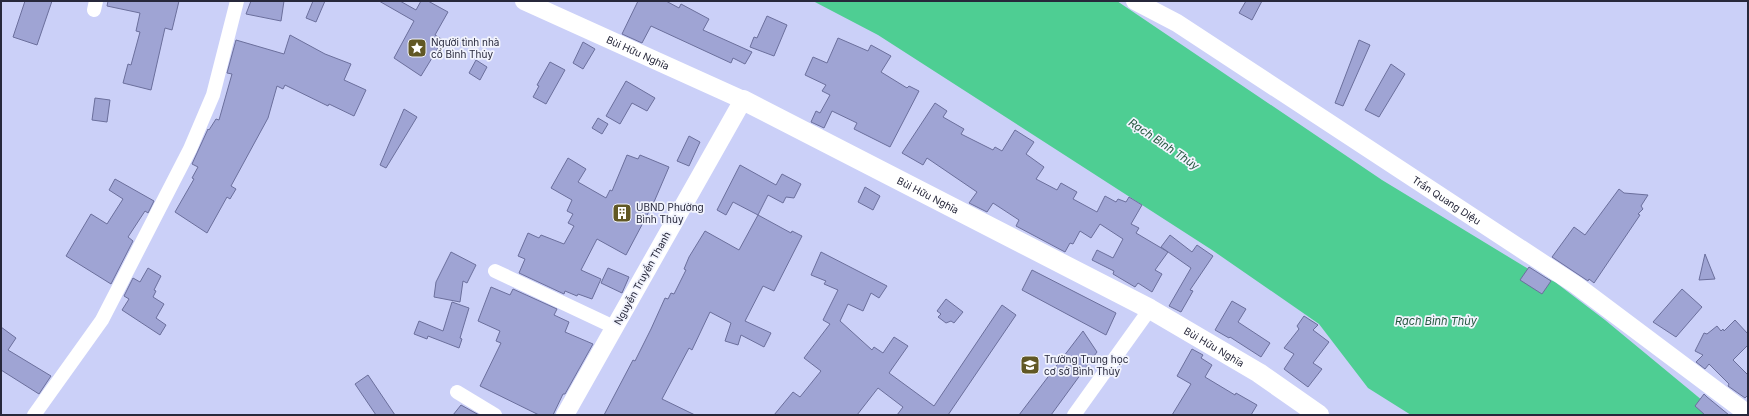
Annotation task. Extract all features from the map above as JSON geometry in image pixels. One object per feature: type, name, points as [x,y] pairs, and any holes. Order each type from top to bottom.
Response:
[{"type":"main road","name":"Bùi Hữu Nghĩa","points":[[742,100],[1150,309],[1260,373],[1319,415]]},
{"type":"street","points":[[34,415],[102,320],[190,149],[213,95],[237,1]]},
{"type":"street","name":"Bùi Hữu Nghĩa","points":[[524,1],[742,100]]},
{"type":"street","name":"Trần Quang Diệu","points":[[1135,1],[1177,23],[1576,285],[1748,414]]},
{"type":"street","name":"Nguyễn Truyền Thanh","points":[[565,415],[742,100]]},
{"type":"street","points":[[495,271],[614,328]]},
{"type":"street","points":[[1074,415],[1150,309]]},
{"type":"street","points":[[457,392],[495,415]]},
{"type":"water","name":"Rạch Bình Thủy","points":[[813,1],[1117,1],[1382,180],[1535,273],[1555,282],[1605,320],[1720,415],[1411,415],[1368,388],[1319,324],[1212,250],[878,35]]},
{"type":"building","points":[[25,1],[52,1],[37,45],[13,37]]},
{"type":"building","points":[[108,1],[179,1],[172,30],[165,28],[151,90],[123,83],[128,64],[131,65],[140,32],[136,31],[140,13],[107,6]]},
{"type":"building","points":[[251,1],[284,1],[281,21],[246,14]]},
{"type":"building","points":[[313,1],[325,1],[316,22],[306,18]]},
{"type":"building","points":[[379,1],[400,1],[416,10],[421,1],[428,1],[448,12],[435,35],[443,40],[421,76],[394,58],[414,21]]},
{"type":"building","points":[[638,1],[666,1],[679,8],[681,4],[709,19],[703,30],[752,52],[745,64],[733,58],[731,63],[651,26],[642,43],[622,34]]},
{"type":"building","points":[[1246,1],[1262,1],[1252,20],[1239,13]]},
{"type":"building","points":[[767,16],[787,25],[774,56],[750,47],[754,37],[757,38]]},
{"type":"building","points":[[290,35],[325,54],[351,64],[344,80],[366,90],[354,116],[329,104],[328,106],[285,85],[283,89],[277,86],[268,118],[231,186],[236,189],[230,199],[227,197],[207,233],[175,212],[194,179],[192,178],[198,167],[192,164],[208,129],[209,130],[216,119],[219,120],[232,74],[227,73],[236,40],[284,54]]},
{"type":"building","points":[[838,38],[868,51],[871,45],[891,56],[881,72],[907,88],[909,86],[919,91],[890,147],[854,129],[857,123],[832,111],[824,128],[811,122],[816,111],[820,113],[830,95],[822,91],[826,85],[805,75],[813,57],[827,63]]},
{"type":"building","points":[[1359,40],[1370,45],[1343,106],[1335,103]]},
{"type":"building","points":[[583,42],[595,49],[583,69],[573,63]]},
{"type":"building","points":[[476,60],[487,67],[480,80],[469,73]]},
{"type":"building","points":[[550,62],[565,70],[546,104],[533,97],[539,86],[537,85]]},
{"type":"building","points":[[1391,64],[1405,74],[1379,117],[1365,110]]},
{"type":"building","points":[[626,81],[655,98],[647,111],[632,103],[620,124],[606,116]]},
{"type":"building","points":[[95,98],[110,100],[107,122],[92,120]]},
{"type":"building","points":[[935,103],[947,111],[943,117],[964,129],[961,134],[993,150],[995,147],[1002,151],[1015,130],[1034,142],[1026,154],[1044,167],[1036,179],[1057,190],[1061,183],[1077,192],[1073,199],[1097,212],[1105,196],[1116,202],[1118,199],[1126,202],[1129,197],[1142,205],[1131,224],[1139,228],[1136,233],[1168,252],[1155,270],[1162,274],[1152,292],[1138,283],[1135,287],[1113,274],[1114,271],[1092,260],[1097,250],[1113,258],[1123,239],[1100,224],[1091,238],[1080,231],[1073,244],[1070,243],[1065,252],[1016,226],[1019,220],[993,203],[987,212],[969,203],[977,192],[927,158],[923,165],[902,153]]},
{"type":"building","points":[[404,109],[417,117],[386,168],[380,165]]},
{"type":"building","points":[[598,118],[608,124],[602,134],[592,128]]},
{"type":"building","points":[[689,136],[700,142],[689,166],[677,161]]},
{"type":"building","points":[[627,155],[638,159],[640,155],[669,167],[654,202],[626,255],[597,239],[581,270],[601,279],[592,299],[578,294],[577,296],[565,291],[564,294],[519,273],[525,259],[518,256],[528,233],[539,238],[541,235],[564,244],[574,226],[568,223],[573,214],[567,211],[572,200],[551,188],[568,158],[586,169],[578,182],[606,198],[610,190],[612,191]]},
{"type":"building","points":[[740,165],[776,185],[782,174],[801,184],[794,198],[786,197],[783,203],[768,195],[758,215],[733,202],[726,215],[717,210]]},
{"type":"building","points":[[115,179],[154,201],[148,213],[145,211],[128,237],[133,241],[111,284],[66,256],[91,214],[107,224],[123,199],[109,190]]},
{"type":"building","points":[[865,187],[880,196],[873,210],[858,202]]},
{"type":"building","points":[[1619,189],[1624,193],[1648,195],[1641,206],[1643,209],[1638,214],[1640,215],[1594,283],[1589,279],[1588,281],[1552,257],[1574,227],[1585,235]]},
{"type":"building","points":[[758,215],[791,233],[792,231],[802,236],[774,291],[763,286],[745,321],[771,333],[764,347],[741,335],[738,345],[725,341],[731,323],[710,312],[692,350],[689,348],[662,399],[695,415],[604,415],[633,360],[635,361],[665,298],[668,299],[671,293],[674,294],[686,270],[684,269],[689,257],[705,231],[739,250]]},
{"type":"building","points":[[1170,235],[1192,252],[1197,245],[1213,256],[1190,290],[1193,291],[1181,312],[1169,306],[1191,268],[1161,247]]},
{"type":"building","points":[[451,252],[476,265],[467,283],[463,281],[460,302],[434,297],[436,282]]},
{"type":"building","points":[[821,252],[887,286],[879,298],[871,293],[863,311],[848,304],[840,321],[872,350],[874,347],[883,353],[894,337],[908,346],[889,373],[934,406],[1002,305],[1016,315],[948,415],[897,415],[903,407],[878,388],[857,415],[774,415],[793,392],[800,397],[821,371],[804,358],[830,324],[823,320],[838,290],[824,284],[826,281],[811,275]]},
{"type":"building","points":[[1705,254],[1715,279],[1699,280]]},
{"type":"building","points":[[1529,267],[1551,281],[1542,294],[1520,280]]},
{"type":"building","points":[[148,268],[161,276],[154,290],[156,291],[153,297],[164,304],[156,318],[166,325],[160,335],[122,310],[129,299],[124,296],[133,278],[140,282]]},
{"type":"building","points":[[608,268],[629,277],[622,293],[601,283]]},
{"type":"building","points":[[1032,270],[1116,313],[1106,335],[1022,290]]},
{"type":"building","points":[[491,287],[510,295],[513,289],[557,309],[554,315],[569,322],[565,332],[593,344],[565,394],[563,394],[553,415],[539,415],[480,386],[501,343],[496,341],[500,331],[478,321]]},
{"type":"building","points":[[1682,289],[1702,307],[1676,337],[1653,322]]},
{"type":"building","points":[[946,299],[963,312],[954,323],[951,321],[946,323],[938,317],[941,314],[937,311]]},
{"type":"building","points":[[1232,301],[1246,309],[1238,322],[1270,343],[1261,357],[1230,337],[1229,338],[1215,330]]},
{"type":"building","points":[[452,302],[469,308],[460,338],[462,339],[459,348],[428,336],[427,339],[414,334],[419,321],[443,331]]},
{"type":"building","points":[[1304,316],[1318,325],[1313,330],[1329,342],[1313,363],[1322,369],[1308,387],[1284,369],[1294,354],[1284,348],[1299,329],[1297,326]]},
{"type":"building","points":[[1735,320],[1748,334],[1748,345],[1733,360],[1748,375],[1748,395],[1745,398],[1728,386],[1729,384],[1709,364],[1705,369],[1696,362],[1703,355],[1695,351],[1704,333],[1707,334],[1717,326],[1721,331],[1723,329],[1724,331]]},
{"type":"building","points":[[1,327],[16,338],[8,350],[51,376],[39,394],[1,370]]},
{"type":"building","points":[[1083,331],[1097,352],[1051,415],[1019,415]]},
{"type":"building","points":[[1192,349],[1203,355],[1201,358],[1212,365],[1205,377],[1235,395],[1236,393],[1257,405],[1251,415],[1172,415],[1191,384],[1177,376]]},
{"type":"building","points":[[368,375],[395,415],[376,415],[355,384]]},
{"type":"building","points":[[1704,394],[1729,415],[1705,415],[1695,406]]},
{"type":"building","points":[[461,405],[479,415],[453,415]]},
{"type":"place","name":"Người tình nhà cổ Bình Thủy","points":[[417,48]]},
{"type":"place","name":"UBND Phường Bình Thủy","points":[[622,213]]},
{"type":"place","name":"Trường Trung học cơ sở Bình Thủy","points":[[1030,365]]}]
